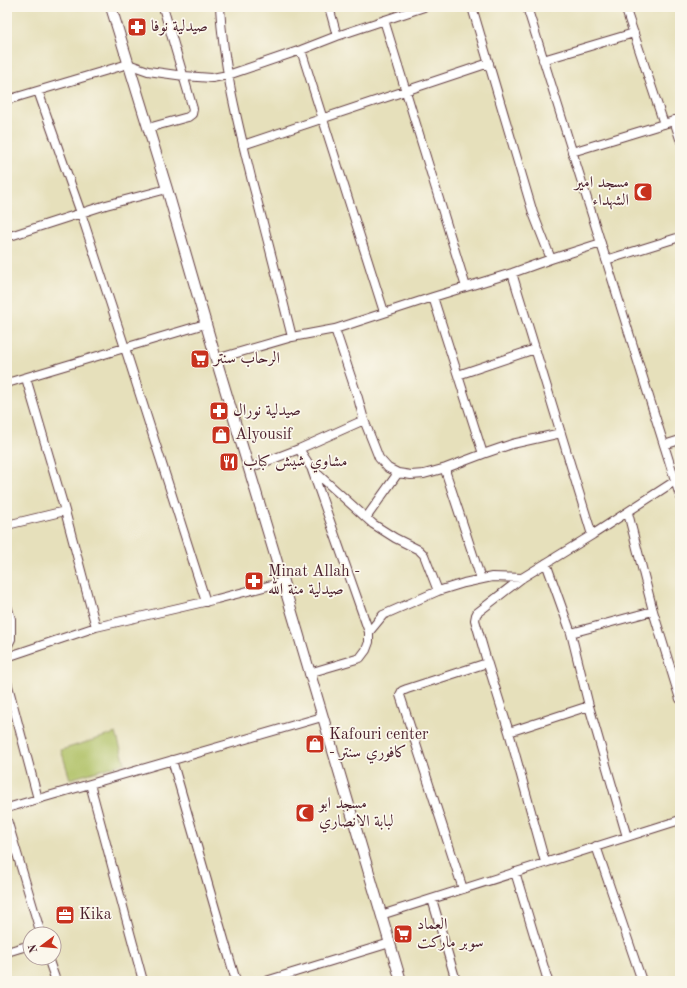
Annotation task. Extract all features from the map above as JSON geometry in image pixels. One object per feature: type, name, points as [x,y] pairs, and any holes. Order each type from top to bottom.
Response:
[{"type":"street","points":[[111,7],[167,189],[248,468],[401,981]]},
{"type":"street","points":[[148,128],[188,117],[192,114],[193,110],[163,7]]},
{"type":"street","points":[[220,7],[222,40],[243,145],[292,337]]},
{"type":"street","points":[[329,7],[337,36]]},
{"type":"street","points":[[472,7],[533,213],[551,259]]},
{"type":"street","points":[[527,7],[680,496]]},
{"type":"street","points":[[625,7],[664,124]]},
{"type":"street","points":[[7,100],[128,64],[148,71],[184,76],[212,78],[228,75],[420,8]]},
{"type":"street","points":[[384,20],[466,287]]},
{"type":"street","points":[[544,60],[634,33]]},
{"type":"street","points":[[301,50],[384,312]]},
{"type":"street","points":[[243,145],[407,92],[489,63]]},
{"type":"street","points":[[38,91],[81,213],[206,602]]},
{"type":"street","points":[[572,152],[677,120],[680,139]]},
{"type":"street","points":[[7,238],[106,205],[167,189]]},
{"type":"street","points":[[606,260],[680,237]]},
{"type":"street","points":[[216,359],[292,337],[335,329],[601,243]]},
{"type":"street","points":[[512,273],[592,535]]},
{"type":"street","points":[[433,297],[483,454]]},
{"type":"street","points":[[7,383],[206,324]]},
{"type":"street","points":[[335,329],[364,420],[379,458],[388,468],[398,473],[411,475],[424,474],[446,468],[512,444],[561,434]]},
{"type":"street","points":[[458,375],[535,349]]},
{"type":"street","points":[[26,378],[96,628]]},
{"type":"street","points":[[248,468],[299,449],[364,420]]},
{"type":"street","points":[[664,445],[680,440]]},
{"type":"street","points":[[299,449],[312,469],[369,632],[369,642],[366,650],[360,658],[309,673]]},
{"type":"street","points":[[446,468],[446,473],[481,579]]},
{"type":"street","points":[[312,469],[366,518],[395,538],[419,550],[424,556],[438,590]]},
{"type":"street","points":[[366,518],[398,473]]},
{"type":"street","points":[[545,862],[509,732],[475,620],[476,614],[522,578],[628,513],[675,482]]},
{"type":"street","points":[[7,525],[64,511]]},
{"type":"street","points":[[628,513],[653,611],[680,699]]},
{"type":"street","points":[[546,563],[571,633],[589,706],[627,837]]},
{"type":"street","points":[[369,632],[383,615],[438,590],[492,577],[522,578]]},
{"type":"street","points":[[7,657],[96,628],[283,582]]},
{"type":"street","points":[[7,606],[11,619],[7,647]]},
{"type":"street","points":[[571,633],[653,611]]},
{"type":"street","points":[[463,889],[400,695],[402,691],[407,689],[487,663]]},
{"type":"street","points":[[7,682],[38,798]]},
{"type":"street","points":[[509,732],[589,706]]},
{"type":"street","points":[[7,808],[322,717]]},
{"type":"street","points":[[172,760],[236,981]]},
{"type":"street","points":[[90,784],[143,981]]},
{"type":"street","points":[[7,820],[39,926]]},
{"type":"street","points":[[381,915],[545,862],[680,821]]},
{"type":"street","points":[[596,846],[642,981]]},
{"type":"street","points":[[515,872],[548,981]]},
{"type":"street","points":[[432,899],[456,981]]},
{"type":"street","points":[[266,981],[390,943]]},
{"type":"street","points":[[7,952],[22,947]]},
{"type":"street","points":[[51,966],[56,981]]},
{"type":"green space","points":[[116,733],[125,763],[70,779],[61,750]]},
{"type":"place","name":"صيدلية نوفا","points":[[137,27]]},
{"type":"place","name":"مسجد امير الشهداء","points":[[643,192]]},
{"type":"place","name":"الرحاب سنتر","points":[[200,359]]},
{"type":"place","name":"صيدلية نورال","points":[[219,411]]},
{"type":"place","name":"Alyousif","points":[[221,435]]},
{"type":"place","name":"مشاوي شيش كباب","points":[[229,462]]},
{"type":"place","name":"Minat Allah - صيدلية منة الله","points":[[254,581]]},
{"type":"place","name":"Kafouri center - كافوري سنتر","points":[[315,744]]},
{"type":"place","name":"مسجد ابو لبابة الانصاري","points":[[305,813]]},
{"type":"place","name":"Kika","points":[[65,915]]},
{"type":"place","name":"العماد سوبر ماركت","points":[[403,934]]}]
